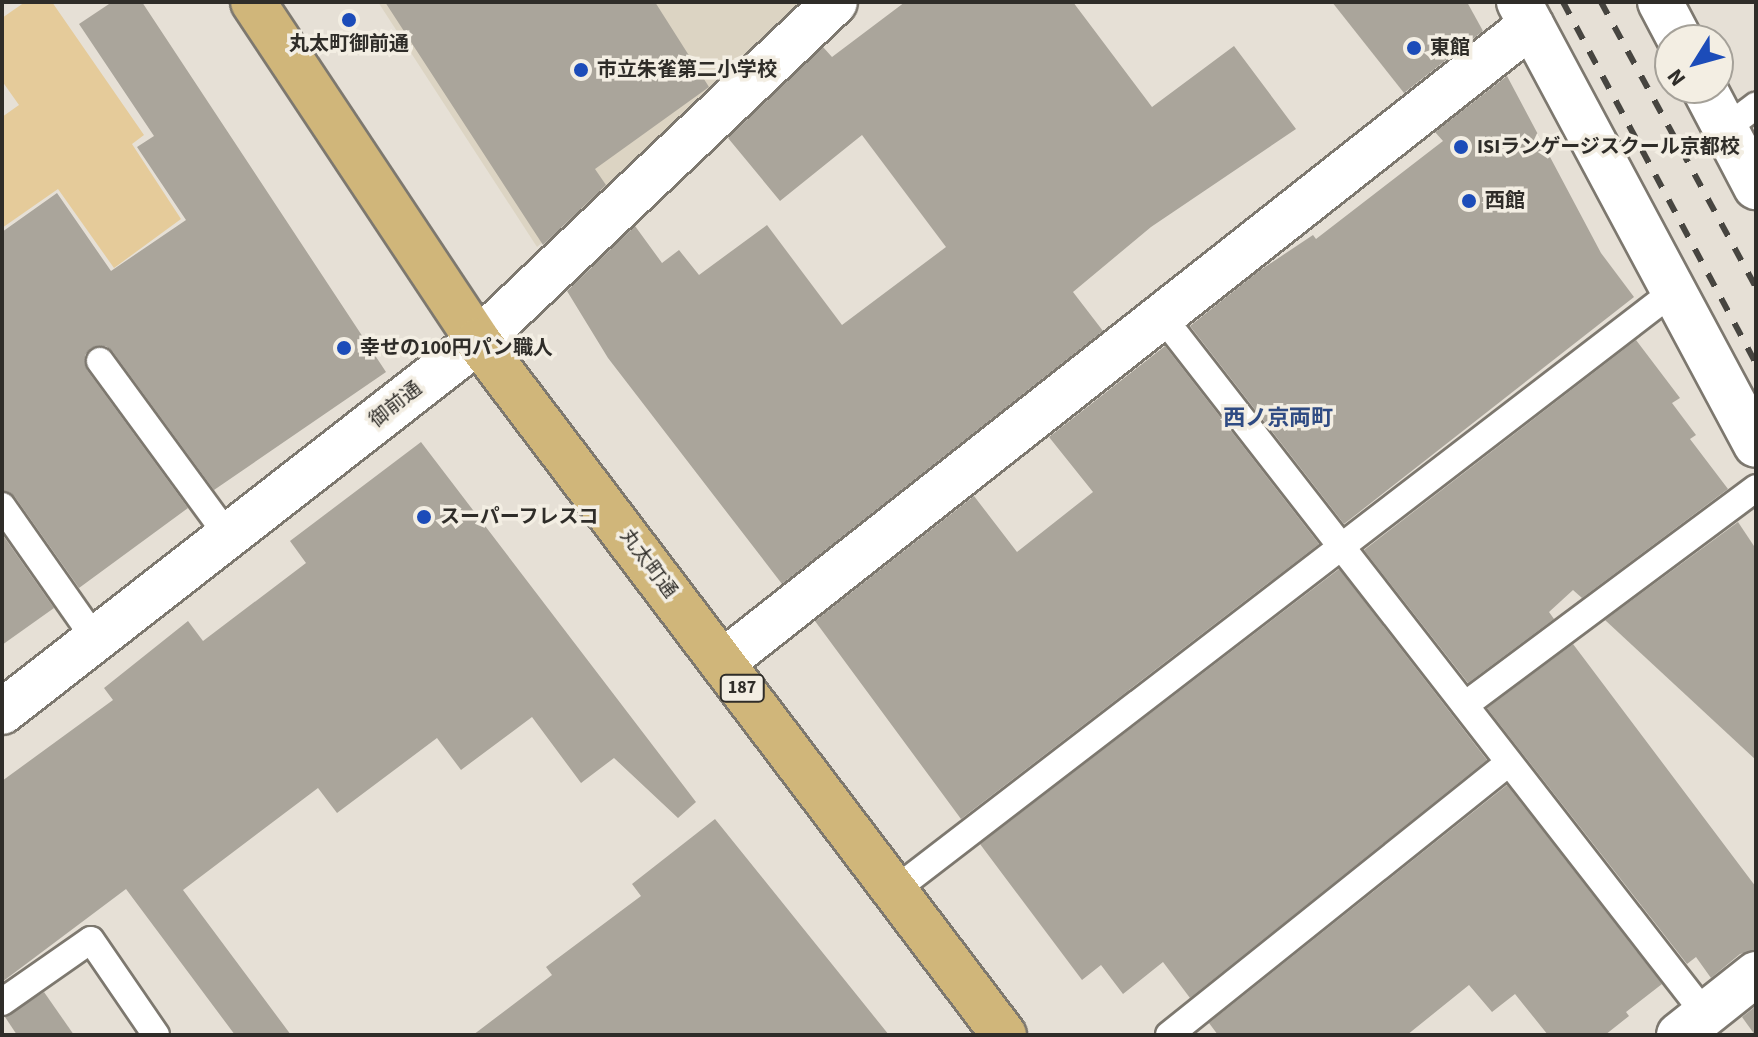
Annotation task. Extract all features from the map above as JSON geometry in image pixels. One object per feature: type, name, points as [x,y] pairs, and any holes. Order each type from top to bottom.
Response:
[{"type":"main road","name":"丸太町通","points":[[253,2],[478,341],[1004,1035]]},
{"type":"street","name":"御前通","points":[[2,712],[478,341],[835,2]]},
{"type":"street","points":[[1660,2],[1672,24]]},
{"type":"street","points":[[723,662],[1161,315],[1525,14],[1756,445]]},
{"type":"street","points":[[1724,104],[1741,118],[1756,187]]},
{"type":"street","points":[[1693,1025],[1756,974]]},
{"type":"lane","points":[[895,890],[1674,291]]},
{"type":"lane","points":[[1161,315],[1509,763],[1693,1025]]},
{"type":"lane","points":[[100,361],[229,537]]},
{"type":"lane","points":[[1465,705],[1756,488]]},
{"type":"lane","points":[[2,506],[96,640]]},
{"type":"lane","points":[[1169,1035],[1509,763]]},
{"type":"lane","points":[[2,1002],[91,940],[156,1035]]},
{"type":"shaded area","points":[[25,2],[52,2],[144,135],[132,144],[181,219],[114,268],[58,189],[2,228],[2,117],[19,105],[2,81],[2,18]]},
{"type":"shaded area","name":"市立朱雀第二小学校","points":[[378,2],[811,2],[669,137],[537,247]]},
{"type":"building","points":[[112,2],[142,2],[386,372],[214,490],[113,352],[106,346],[91,348],[85,355],[87,370],[188,508],[79,588],[15,497],[2,490],[2,232],[57,193],[111,271],[186,220],[137,147],[154,136],[79,24]]},
{"type":"building","name":"市立朱雀第二小学校","points":[[385,2],[655,2],[709,87],[595,169],[606,185],[543,245]]},
{"type":"building","points":[[905,2],[1073,2],[1152,107],[1234,46],[1296,129],[1151,227],[1073,292],[1103,331],[782,584],[608,358],[567,291],[635,226],[662,263],[679,250],[699,275],[767,225],[842,325],[946,247],[862,135],[780,201],[728,138],[823,47],[832,57]]},
{"type":"building","name":"東館","points":[[1332,2],[1467,2],[1483,31],[1404,93]]},
{"type":"building","points":[[1507,76],[1601,253],[1634,297],[1344,524],[1190,326],[1259,271],[1313,235],[1316,239],[1443,141],[1435,132]]},
{"type":"building","points":[[1636,340],[1680,398],[1672,403],[1696,435],[1690,439],[1728,489],[1582,598],[1573,590],[1549,612],[1554,619],[1468,683],[1364,550]]},
{"type":"building","points":[[1165,346],[1319,544],[961,819],[815,621],[974,496],[1017,552],[1093,492],[1049,437]]},
{"type":"building","points":[[421,442],[696,802],[678,818],[614,758],[581,783],[532,717],[461,770],[437,738],[337,813],[318,788],[183,890],[291,1035],[235,1035],[126,889],[2,982],[2,781],[113,700],[104,688],[188,621],[203,641],[306,563],[290,541]]},
{"type":"building","points":[[1738,522],[1756,549],[1756,760],[1605,620]]},
{"type":"building","points":[[2,534],[54,608],[2,645]]},
{"type":"building","points":[[1339,569],[1487,760],[1190,998],[1163,962],[1123,994],[1101,965],[1082,980],[980,844]]},
{"type":"building","points":[[1573,644],[1756,887],[1756,950],[1740,954],[1711,978],[1696,957],[1687,964],[1487,708]]},
{"type":"building","points":[[1507,785],[1662,984],[1626,1012],[1629,1016],[1605,1035],[1548,1035],[1515,994],[1492,1012],[1469,985],[1407,1035],[1218,1035],[1209,1023]]},
{"type":"building","points":[[715,819],[889,1035],[473,1035],[552,975],[546,967],[641,896],[632,884]]},
{"type":"building","points":[[44,992],[74,1035],[17,1035],[5,1017]]},
{"type":"building","points":[[1756,1006],[1756,1035],[1755,1035],[1742,1017]]},
{"type":"railway","points":[[1563,2],[1756,363]]},
{"type":"railway","points":[[1601,2],[1756,288]]},
{"type":"place","name":"丸太町御前通","points":[[349,20]]},
{"type":"place","name":"東館","points":[[1414,48]]},
{"type":"place","name":"市立朱雀第二小学校","points":[[581,70]]},
{"type":"place","name":"ISIランゲージスクール京都校","points":[[1461,147]]},
{"type":"place","name":"西館","points":[[1469,201]]},
{"type":"place","name":"幸せの100円パン職人","points":[[344,348]]},
{"type":"place","name":"スーパーフレスコ","points":[[424,517]]},
{"type":"district","name":"西ノ京両町","points":[[1278,419]]}]
